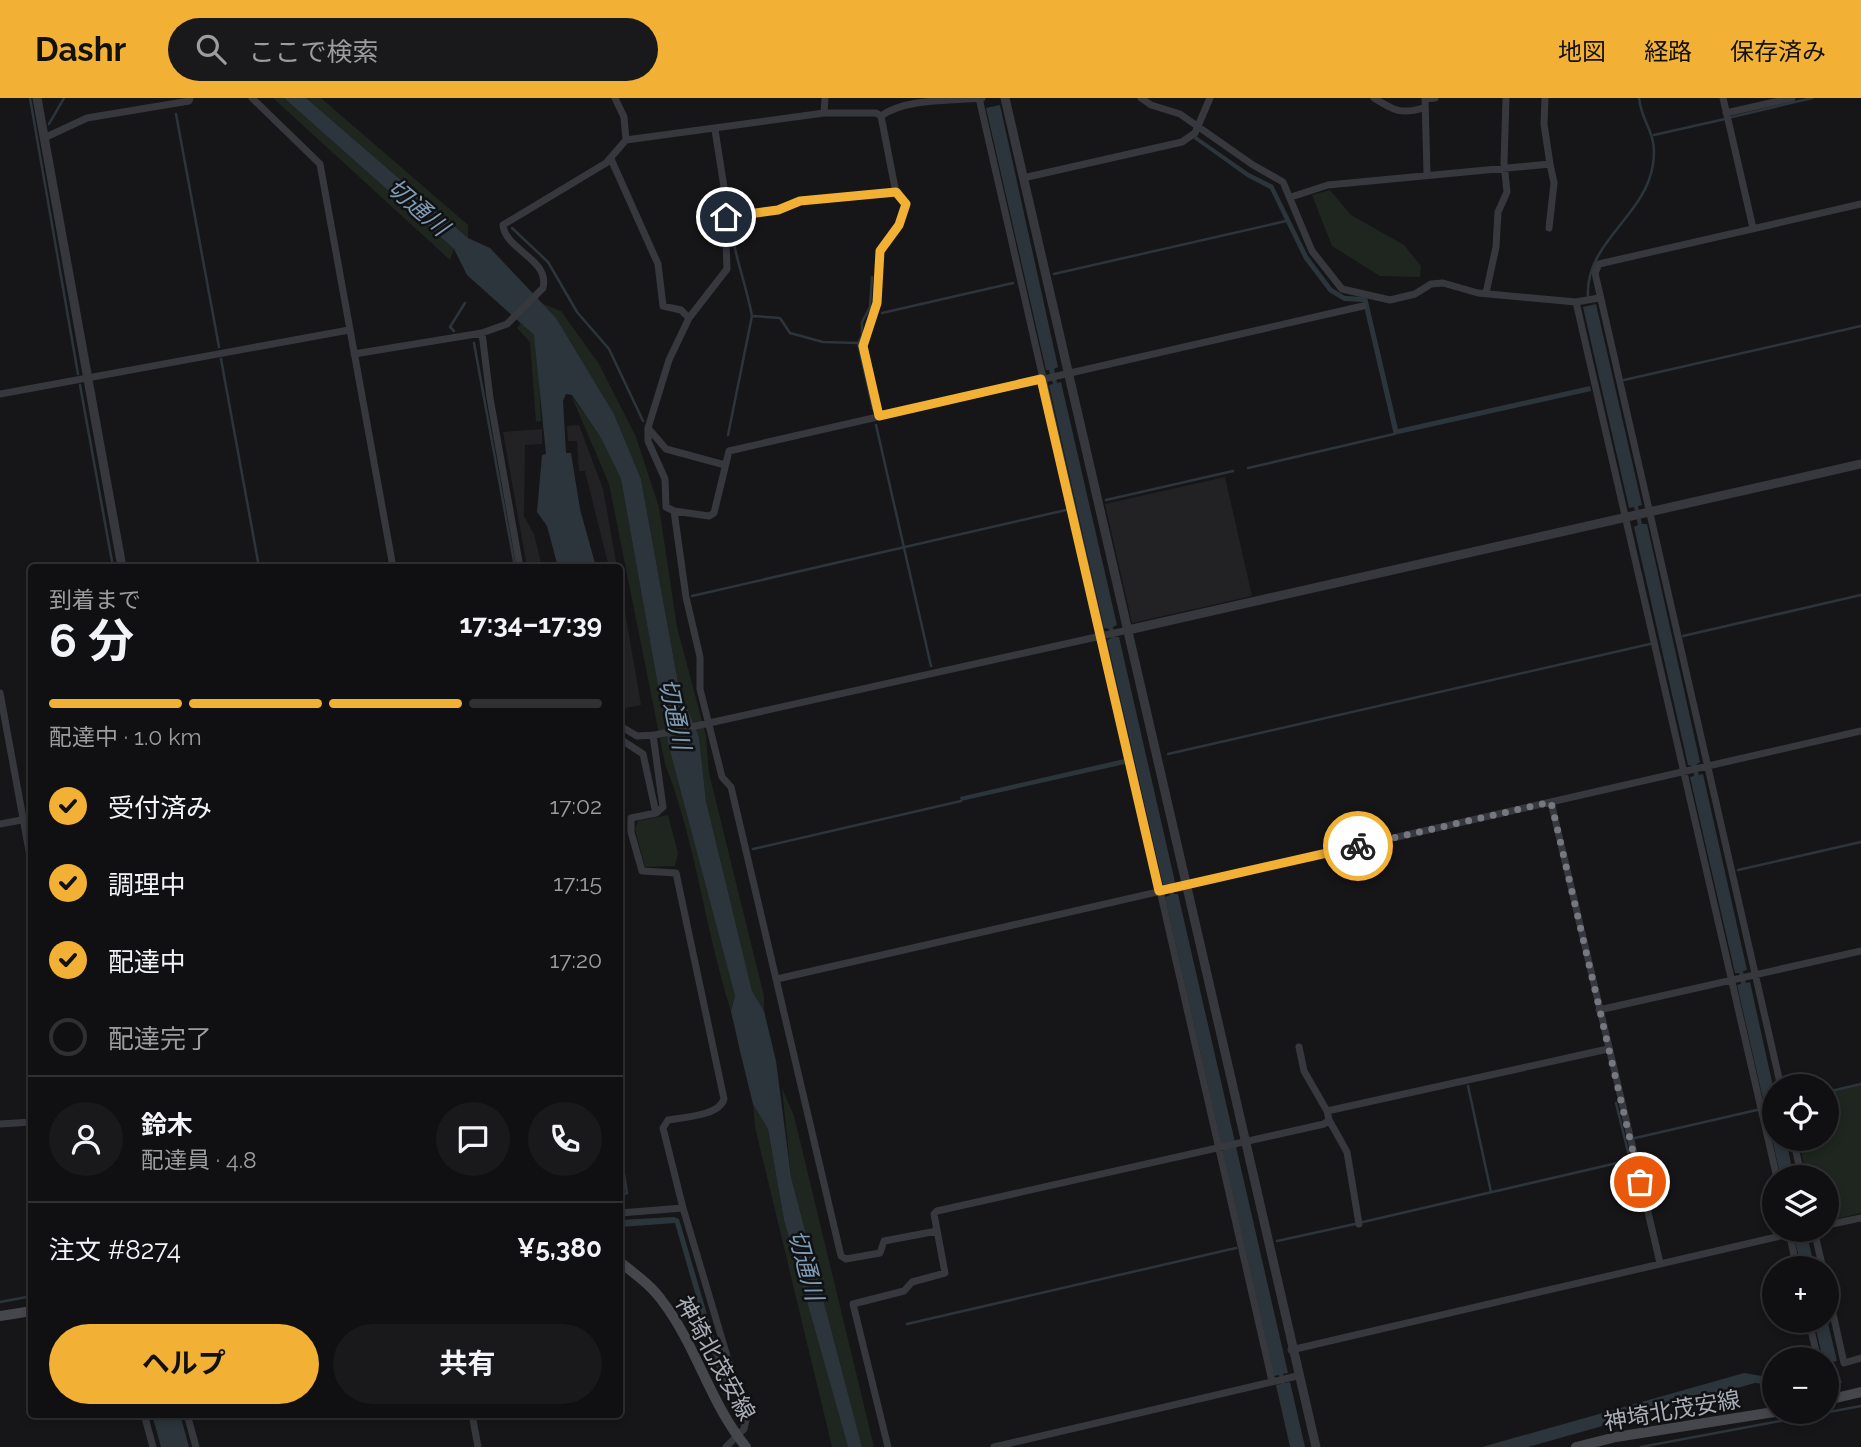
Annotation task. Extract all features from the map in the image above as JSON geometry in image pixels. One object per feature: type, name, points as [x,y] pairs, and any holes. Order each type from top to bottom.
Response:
[{"type":"main road","name":"神埼北茂安線","points":[[623,1265],[663,1301],[688,1342],[736,1435],[746,1447]]},
{"type":"main road","points":[[0,1316],[28,1312]]},
{"type":"main road","points":[[1839,1397],[1861,1392]]},
{"type":"main road","name":"神埼北茂安線","points":[[1576,1447],[1616,1437],[1762,1414]]},
{"type":"street","points":[[37,98],[121,564]]},
{"type":"street","points":[[44,138],[87,118],[188,101],[190,98]]},
{"type":"street","points":[[253,98],[320,164],[392,564]]},
{"type":"street","points":[[354,354],[482,333],[507,324],[542,288],[544,282],[539,268],[505,234],[503,225],[611,159],[626,140],[624,117],[615,98]]},
{"type":"street","points":[[824,113],[825,98]]},
{"type":"street","points":[[881,116],[908,102],[981,98],[1041,379],[1171,888],[1240,1142],[1316,1447]]},
{"type":"street","points":[[1005,98],[1128,630],[1171,888],[1219,1147],[1279,1380]]},
{"type":"street","points":[[1141,98],[1151,105],[1180,114],[1194,132],[1275,175],[1283,182],[1312,251],[1342,289],[1390,300],[1415,295],[1430,284],[1443,283],[1486,293],[1576,302],[1599,298]]},
{"type":"street","points":[[1023,178],[1182,142],[1194,132],[1210,98]]},
{"type":"street","points":[[1374,98],[1393,110],[1405,113],[1423,108]]},
{"type":"street","points":[[1427,175],[1423,108],[1425,98],[1436,98]]},
{"type":"street","points":[[1486,293],[1496,247],[1499,212],[1507,192],[1507,170],[1504,163],[1506,98]]},
{"type":"street","points":[[1545,98],[1544,124],[1554,183],[1549,228]]},
{"type":"street","points":[[1723,98],[1753,228]]},
{"type":"street","points":[[1726,113],[1792,98]]},
{"type":"street","points":[[626,140],[715,130],[725,126],[788,120],[824,113],[876,113],[881,116],[896,192],[906,204],[899,225],[880,251],[877,303],[863,346],[879,416]]},
{"type":"street","points":[[715,130],[726,217],[727,269],[689,318],[670,360],[648,428],[648,441],[665,479],[666,507],[674,511],[709,516],[714,513],[729,450],[1363,306]]},
{"type":"street","points":[[611,159],[658,264],[663,306],[681,310],[689,318]]},
{"type":"street","points":[[1291,197],[1328,185],[1550,164]]},
{"type":"street","points":[[726,217],[778,210],[800,201],[896,192]]},
{"type":"street","points":[[1775,1165],[1739,978],[1638,515],[1595,273],[1599,264],[1861,204]]},
{"type":"street","points":[[1576,302],[1708,766],[1778,1074]]},
{"type":"street","points":[[0,394],[349,330]]},
{"type":"street","points":[[482,333],[490,398],[519,564]]},
{"type":"street","points":[[648,428],[666,449],[725,465]]},
{"type":"street","points":[[623,728],[637,736],[654,735],[1861,464]]},
{"type":"street","points":[[674,511],[686,597],[699,657],[700,690],[706,723],[722,777],[731,787],[777,979],[806,1119],[841,1256],[846,1259],[880,1253],[884,1241],[937,1231]]},
{"type":"street","points":[[0,693],[27,819],[0,824]]},
{"type":"street","points":[[777,979],[1861,731]]},
{"type":"street","points":[[654,735],[663,807],[662,811],[631,818],[631,832],[642,871],[676,873],[724,1099],[722,1105],[714,1110],[665,1123],[671,1163],[683,1208],[746,1420],[744,1429],[726,1447]]},
{"type":"street","points":[[623,741],[643,754],[656,813]]},
{"type":"street","points":[[1551,802],[1660,1262]]},
{"type":"street","points":[[1599,1010],[1861,951]]},
{"type":"street","points":[[1298,1047],[1304,1071],[1347,1152],[1359,1223]]},
{"type":"street","points":[[1327,1111],[1608,1049]]},
{"type":"street","points":[[888,1447],[853,1304],[904,1291],[912,1282],[945,1273],[934,1214],[937,1211],[1329,1120]]},
{"type":"street","points":[[0,1124],[28,1122]]},
{"type":"street","points":[[623,1213],[683,1208]]},
{"type":"street","points":[[1839,1223],[1861,1218]]},
{"type":"street","points":[[1291,1350],[1762,1239]]},
{"type":"street","points":[[1837,1333],[1844,1363],[1861,1358]]},
{"type":"street","points":[[994,1447],[1297,1376]]},
{"type":"street","points":[[145,1418],[153,1447]]},
{"type":"street","points":[[188,1418],[196,1447]]},
{"type":"street","points":[[473,1418],[478,1447]]},
{"type":"shaded area","points":[[273,98],[284,98],[454,249],[450,260]]},
{"type":"shaded area","points":[[306,98],[321,98],[468,225],[468,238]]},
{"type":"shaded area","points":[[1330,190],[1351,215],[1404,245],[1421,266],[1420,277],[1380,276],[1332,246],[1312,195]]},
{"type":"shaded area","points":[[541,303],[561,311],[599,364],[636,437],[659,507],[677,627],[706,736],[709,773],[764,996],[764,1011],[752,991],[706,801],[699,737],[679,688],[641,479],[614,414],[556,318]]},
{"type":"shaded area","points":[[521,323],[534,335],[537,346],[541,421],[536,422],[530,342],[517,328]]},
{"type":"shaded area","points":[[571,395],[601,438],[621,479],[669,747],[735,996],[731,1011],[685,825],[665,764],[609,484]]},
{"type":"shaded area","points":[[579,425],[603,489],[616,564],[608,564],[585,471],[579,471],[577,441],[568,441],[567,426]]},
{"type":"shaded area","points":[[542,429],[542,444],[525,445],[524,516],[534,534],[541,564],[526,564],[503,432]]},
{"type":"shaded area","points":[[1225,477],[1252,596],[1132,623],[1105,504]]},
{"type":"shaded area","points":[[623,600],[641,705],[623,708]]},
{"type":"shaded area","points":[[668,815],[678,853],[675,866],[645,867],[635,829],[638,821]]},
{"type":"shaded area","points":[[1861,1085],[1861,1213],[1839,1218],[1839,1165],[1804,1165],[1801,1151],[1839,1151],[1839,1090]]},
{"type":"shaded area","points":[[782,1088],[794,1116],[874,1447],[862,1447],[791,1177]]},
{"type":"shaded area","points":[[753,1104],[768,1129],[784,1220],[848,1447],[832,1447],[755,1127]]},
{"type":"water","name":"切通川","points":[[284,98],[306,98],[468,238],[490,248],[556,318],[614,414],[641,479],[679,688],[699,737],[706,801],[752,991],[764,1011],[776,1061],[791,1177],[862,1447],[848,1447],[784,1220],[768,1129],[753,1104],[731,1011],[735,996],[669,747],[621,479],[601,438],[572,395],[566,394],[563,401],[566,453],[571,453],[580,509],[595,564],[557,564],[547,526],[537,512],[542,455],[546,454],[534,335],[467,275],[454,249]]},
{"type":"water","points":[[1000,105],[1058,367],[1054,369],[1057,383],[1061,382],[1117,625],[1113,627],[1115,637],[1119,637],[1175,882],[1172,884],[1174,894],[1178,894],[1288,1373],[1283,1374],[1285,1383],[1290,1382],[1305,1447],[1290,1447],[1276,1385],[1281,1384],[1279,1375],[1274,1376],[1165,897],[1170,895],[1167,884],[1163,885],[1107,640],[1111,638],[1109,629],[1104,628],[1049,385],[1053,384],[1049,370],[1046,370],[986,108]]},
{"type":"water","points":[[1196,136],[1249,173],[1273,185],[1308,256],[1332,288],[1345,296],[1367,297],[1398,429],[1590,386],[1591,391],[1394,435],[1363,302],[1344,301],[1329,292],[1304,259],[1270,189],[1247,177],[1194,139]]},
{"type":"water","points":[[1596,304],[1642,505],[1638,506],[1642,524],[1647,524],[1700,762],[1696,765],[1699,775],[1703,774],[1747,970],[1743,971],[1746,983],[1750,982],[1770,1074],[1762,1074],[1762,1095],[1737,985],[1741,984],[1739,973],[1735,973],[1690,777],[1694,776],[1692,766],[1688,765],[1634,527],[1638,525],[1634,507],[1629,508],[1583,307]]},
{"type":"water","points":[[1124,759],[1125,764],[961,801],[960,797]]},
{"type":"water","points":[[1775,1151],[1788,1151],[1791,1165],[1778,1165]]},
{"type":"water","points":[[679,1219],[732,1399],[726,1399],[724,1394],[675,1223],[623,1227],[623,1220]]},
{"type":"water","points":[[1795,1242],[1809,1242],[1812,1256],[1799,1256]]},
{"type":"water","points":[[1817,1333],[1830,1333],[1834,1347],[1820,1347]]},
{"type":"water","points":[[1744,1373],[1762,1376],[1762,1384],[1755,1383],[1528,1447],[1482,1447]]},
{"type":"water","points":[[153,1418],[181,1418],[189,1447],[161,1447]]},
{"type":"waterway","points":[[30,98],[78,374]]},
{"type":"waterway","points":[[49,124],[64,98]]},
{"type":"waterway","points":[[1588,296],[1590,277],[1596,260],[1639,199],[1653,164],[1652,136],[1639,98]]},
{"type":"waterway","points":[[1732,117],[1812,98]]},
{"type":"waterway","points":[[176,114],[219,347]]},
{"type":"waterway","points":[[1654,135],[1725,119]]},
{"type":"waterway","points":[[731,220],[734,245],[752,316],[780,318],[790,333],[823,342],[858,343],[873,409]]},
{"type":"waterway","points":[[1054,274],[1286,221]]},
{"type":"waterway","points":[[512,228],[548,262],[577,312],[609,349],[643,421]]},
{"type":"waterway","points":[[858,343],[862,336],[862,322],[870,307],[872,277]]},
{"type":"waterway","points":[[882,313],[1013,283]]},
{"type":"waterway","points":[[454,331],[450,327],[465,303]]},
{"type":"waterway","points":[[728,435],[752,316]]},
{"type":"waterway","points":[[1624,380],[1861,326]]},
{"type":"waterway","points":[[474,343],[514,564]]},
{"type":"waterway","points":[[221,359],[258,564]]},
{"type":"waterway","points":[[80,385],[112,564]]},
{"type":"waterway","points":[[876,425],[931,666]]},
{"type":"waterway","points":[[1248,468],[1394,434]]},
{"type":"waterway","points":[[1106,500],[1233,471]]},
{"type":"waterway","points":[[692,596],[1066,510]]},
{"type":"waterway","points":[[1683,636],[1861,595]]},
{"type":"waterway","points":[[1168,754],[1650,644]]},
{"type":"waterway","points":[[753,849],[961,801]]},
{"type":"waterway","points":[[1738,870],[1861,842]]},
{"type":"waterway","points":[[1839,1089],[1861,1084]]},
{"type":"waterway","points":[[1468,1086],[1491,1192]]},
{"type":"waterway","points":[[1616,1103],[1628,1152]]},
{"type":"waterway","points":[[1635,1138],[1757,1110]]},
{"type":"waterway","points":[[1363,1222],[1630,1160]]},
{"type":"waterway","points":[[623,1168],[627,1193],[623,1195]]},
{"type":"waterway","points":[[1277,1241],[1355,1224]]},
{"type":"waterway","points":[[907,1324],[1236,1248]]},
{"type":"waterway","points":[[0,1302],[28,1297]]},
{"type":"waterway","points":[[1641,1447],[1861,1406]]},
{"type":"way so far","points":[[1358,846],[1551,802],[1640,1182]]},
{"type":"route","points":[[726,217],[778,210],[800,201],[896,192],[906,204],[899,225],[880,251],[877,303],[863,346],[879,416],[1041,379],[1159,891],[1358,846]]}]
